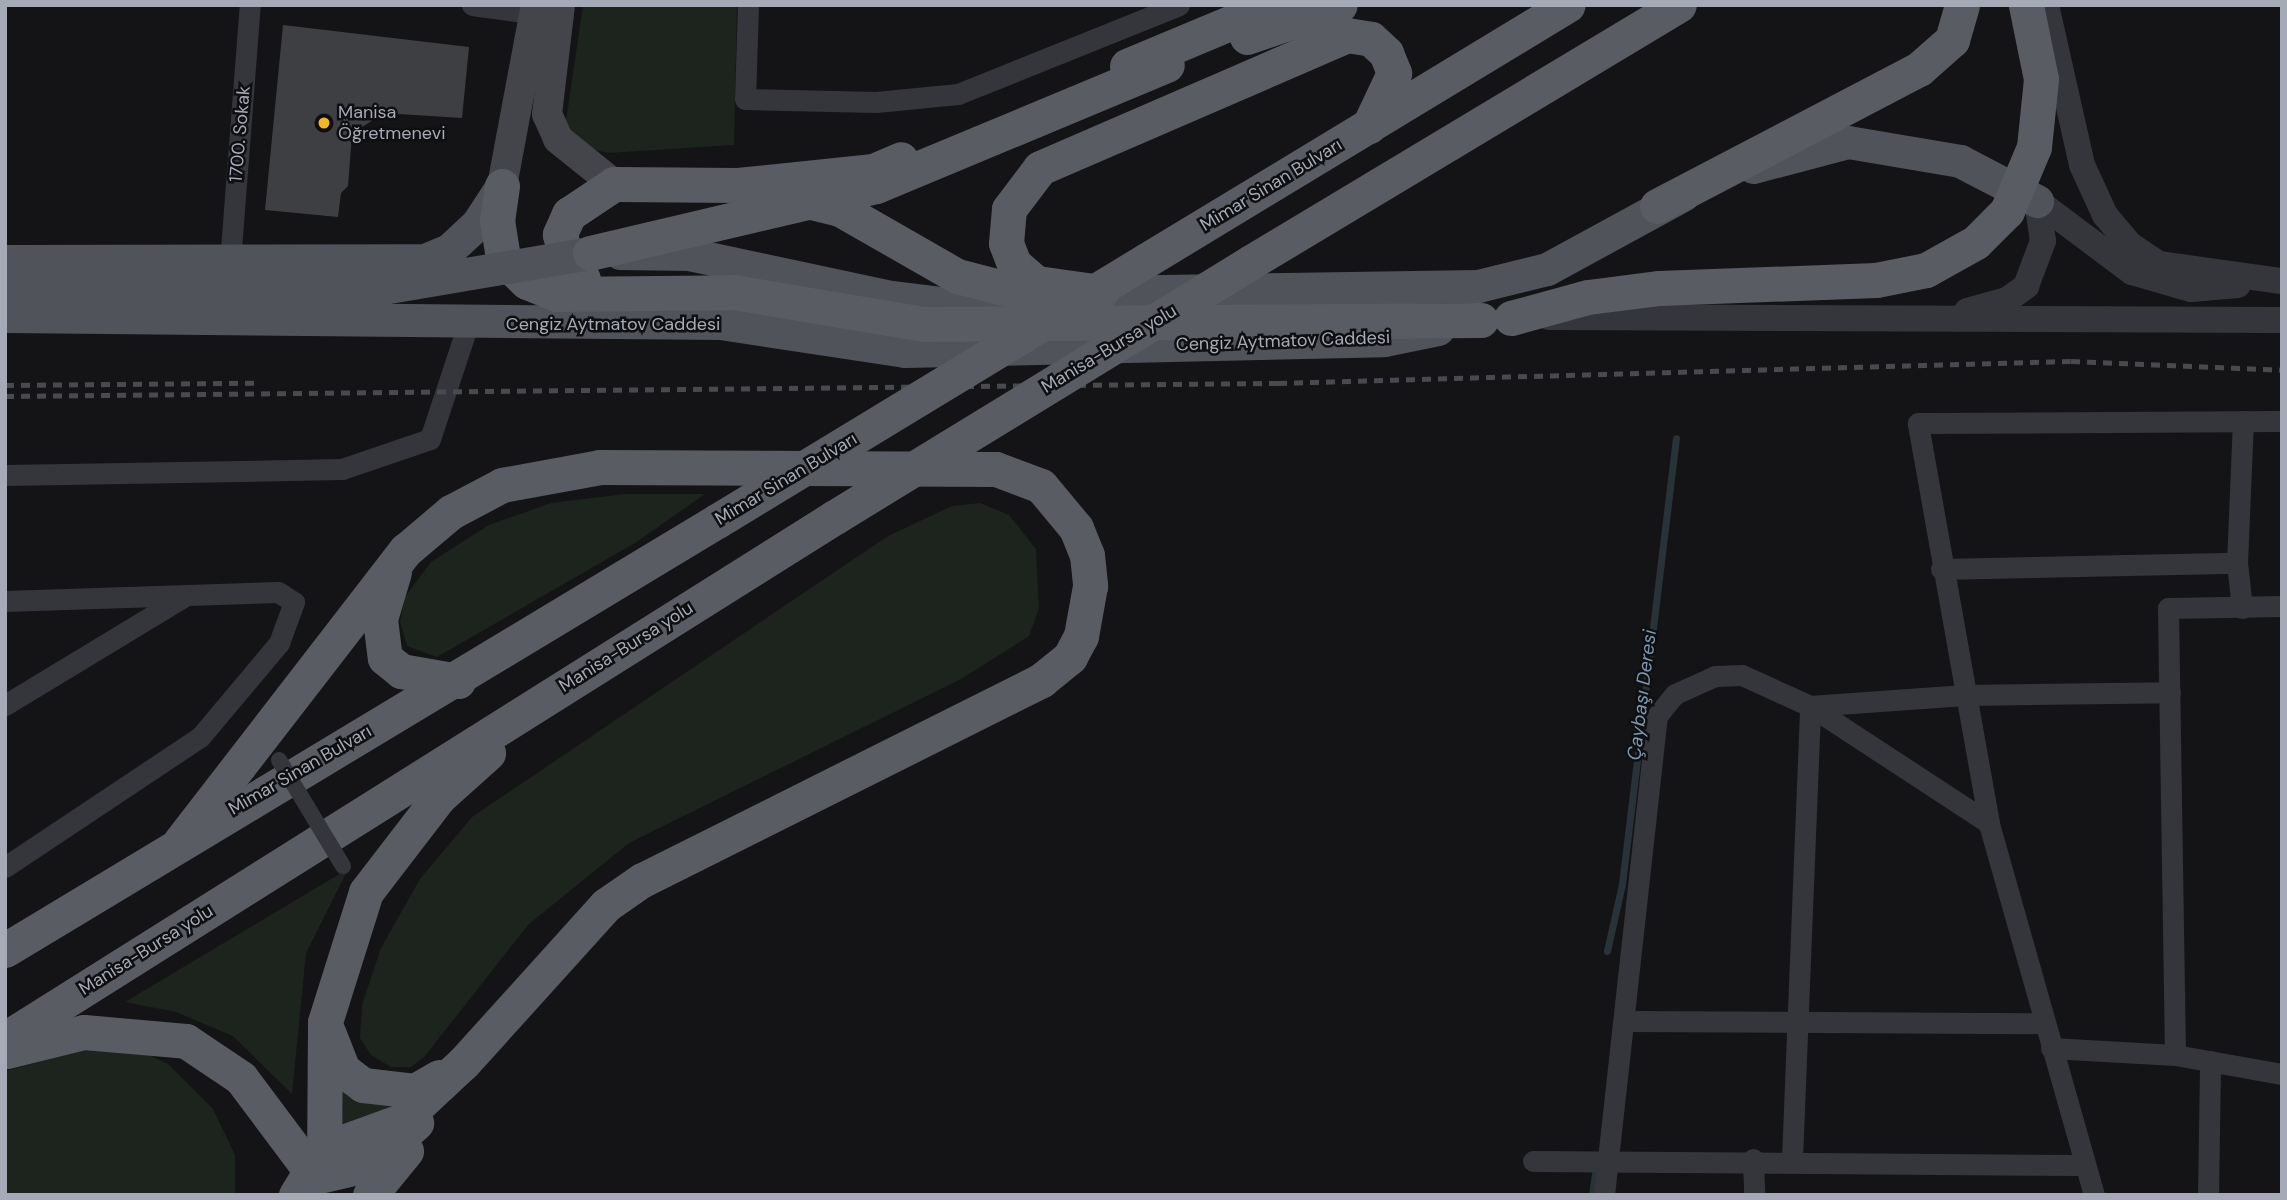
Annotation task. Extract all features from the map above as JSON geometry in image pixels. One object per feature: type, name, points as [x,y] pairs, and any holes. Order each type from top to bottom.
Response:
[{"type":"highway","points":[[1273,5],[873,171],[738,185],[614,184],[569,214],[560,234],[563,256],[570,270],[590,284],[633,289],[734,292],[923,324],[1496,319],[1588,297],[1659,288],[1875,280],[1926,270],[1976,243],[2007,211],[2034,147],[2041,79],[2026,5]]},
{"type":"highway","points":[[590,253],[876,186],[1167,65],[1340,5]]},
{"type":"highway","name":"Mimar Sinan Bulvarı","points":[[5,950],[180,842],[458,681],[1567,5]]},
{"type":"highway","name":"Manisa-Bursa yolu","points":[[5,1039],[835,517],[1251,262],[1679,5]]},
{"type":"highway","points":[[1657,206],[1919,69],[1952,40],[1962,5]]},
{"type":"highway","points":[[1101,292],[1036,283],[1014,264],[1006,243],[1009,209],[1040,168],[1347,35],[1371,39],[1387,53],[1394,73],[1369,126]]},
{"type":"highway","points":[[738,185],[840,209],[957,275],[1011,290],[1101,292]]},
{"type":"highway","points":[[502,186],[497,220],[503,259],[527,282],[557,294],[633,289]]},
{"type":"highway","points":[[180,842],[406,550],[473,499],[530,477],[600,467],[719,464],[1017,474],[1060,504],[1087,555],[1090,586],[1082,636],[1070,657],[1042,680],[642,880],[606,905],[463,1063],[415,1124],[370,1164],[311,1181]]},
{"type":"highway","points":[[406,550],[380,619],[385,658],[401,671],[458,681]]},
{"type":"highway","points":[[311,1181],[324,1022],[366,892],[439,797],[555,692]]},
{"type":"highway","points":[[324,1022],[342,1070],[363,1085],[415,1091],[463,1063]]},
{"type":"highway","points":[[5,1052],[84,1032],[186,1041],[241,1077],[284,1135],[311,1181]]},
{"type":"highway","points":[[370,1195],[428,1124],[463,1063]]},
{"type":"main road","points":[[5,261],[425,260],[449,250],[477,224],[502,186],[548,10]]},
{"type":"main road","points":[[548,10],[548,114],[558,139],[614,184]]},
{"type":"main road","points":[[20,290],[383,288],[590,253],[690,254],[891,297],[974,307],[1101,292],[1478,286],[1547,269],[1657,206],[1783,156],[1848,142],[1959,161],[2037,201]]},
{"type":"main road","name":"Cengiz Aytmatov Caddesi","points":[[5,316],[468,324],[720,323],[905,351],[1384,340],[1496,319]]},
{"type":"street","name":"1700. Sokak","points":[[230,262],[250,5]]},
{"type":"street","points":[[472,5],[548,10]]},
{"type":"street","points":[[748,5],[745,99],[876,102],[958,94],[1179,5]]},
{"type":"street","points":[[2046,5],[2082,165],[2105,215],[2129,244],[2159,264],[2282,281]]},
{"type":"street","points":[[2037,201],[2112,259],[2158,283],[2191,289],[2282,281]]},
{"type":"street","points":[[1932,320],[2007,300],[2026,286],[2043,241],[2037,201]]},
{"type":"street","points":[[1496,319],[1672,314],[1932,320],[2282,320]]},
{"type":"street","points":[[5,475],[342,469],[430,439],[468,324]]},
{"type":"street","points":[[2242,608],[2237,563],[2243,421]]},
{"type":"street","points":[[2094,1195],[1989,824],[1941,569],[1919,422],[2282,421]]},
{"type":"street","points":[[1941,569],[2237,563]]},
{"type":"street","points":[[5,601],[278,592],[294,602],[279,643],[200,737],[5,867]]},
{"type":"street","points":[[5,705],[185,595]]},
{"type":"street","points":[[2175,1055],[2168,608],[2282,606]]},
{"type":"street","points":[[1604,1195],[1612,1158],[1657,716],[1675,694],[1715,676],[1742,675],[1811,706],[1989,824]]},
{"type":"street","points":[[1811,706],[1965,695],[2170,692]]},
{"type":"street","points":[[1792,1159],[1800,1022],[1811,706]]},
{"type":"street","points":[[279,760],[344,866]]},
{"type":"street","points":[[1626,1021],[2044,1023]]},
{"type":"street","points":[[2051,1048],[2175,1055],[2282,1074]]},
{"type":"street","points":[[2208,1195],[2210,1060]]},
{"type":"street","points":[[1533,1161],[1612,1158],[1792,1159],[2085,1165]]},
{"type":"street","points":[[1753,1159],[1754,1195]]},
{"type":"shaded area","points":[[583,5],[737,5],[734,145],[608,153],[584,147],[565,128]]},
{"type":"shaded area","points":[[625,494],[705,494],[635,543],[437,657],[407,646],[400,622],[405,597],[431,562],[489,525],[551,503]]},
{"type":"shaded area","points":[[980,503],[1009,515],[1036,549],[1039,608],[1029,636],[961,679],[629,843],[529,924],[424,1057],[411,1067],[391,1067],[371,1055],[360,1038],[362,1005],[381,948],[420,879],[472,817],[888,536],[952,506]]},
{"type":"shaded area","points":[[348,869],[306,953],[292,1094],[233,1036],[176,1012],[125,1002]]},
{"type":"shaded area","points":[[87,1049],[144,1053],[168,1064],[213,1109],[235,1155],[235,1195],[5,1195],[5,1071]]},
{"type":"shaded area","points":[[340,1089],[359,1100],[402,1106],[338,1130]]},
{"type":"building","name":"Manisa Öğretmenevi","points":[[283,25],[469,47],[462,118],[383,113],[352,134],[348,186],[341,193],[338,217],[265,210]]},
{"type":"waterway","name":"Çaybaşı Deresi","points":[[1607,951],[1622,884],[1676,438]]},
{"type":"waterway","name":"Çaybaşı Deresi","points":[[1592,1195],[1595,1174]]},
{"type":"railway","points":[[5,396],[1278,383],[2071,361],[2282,370]]},
{"type":"railway","points":[[5,385],[259,383]]},
{"type":"place","name":"Manisa Öğretmenevi","points":[[324,123]]}]
